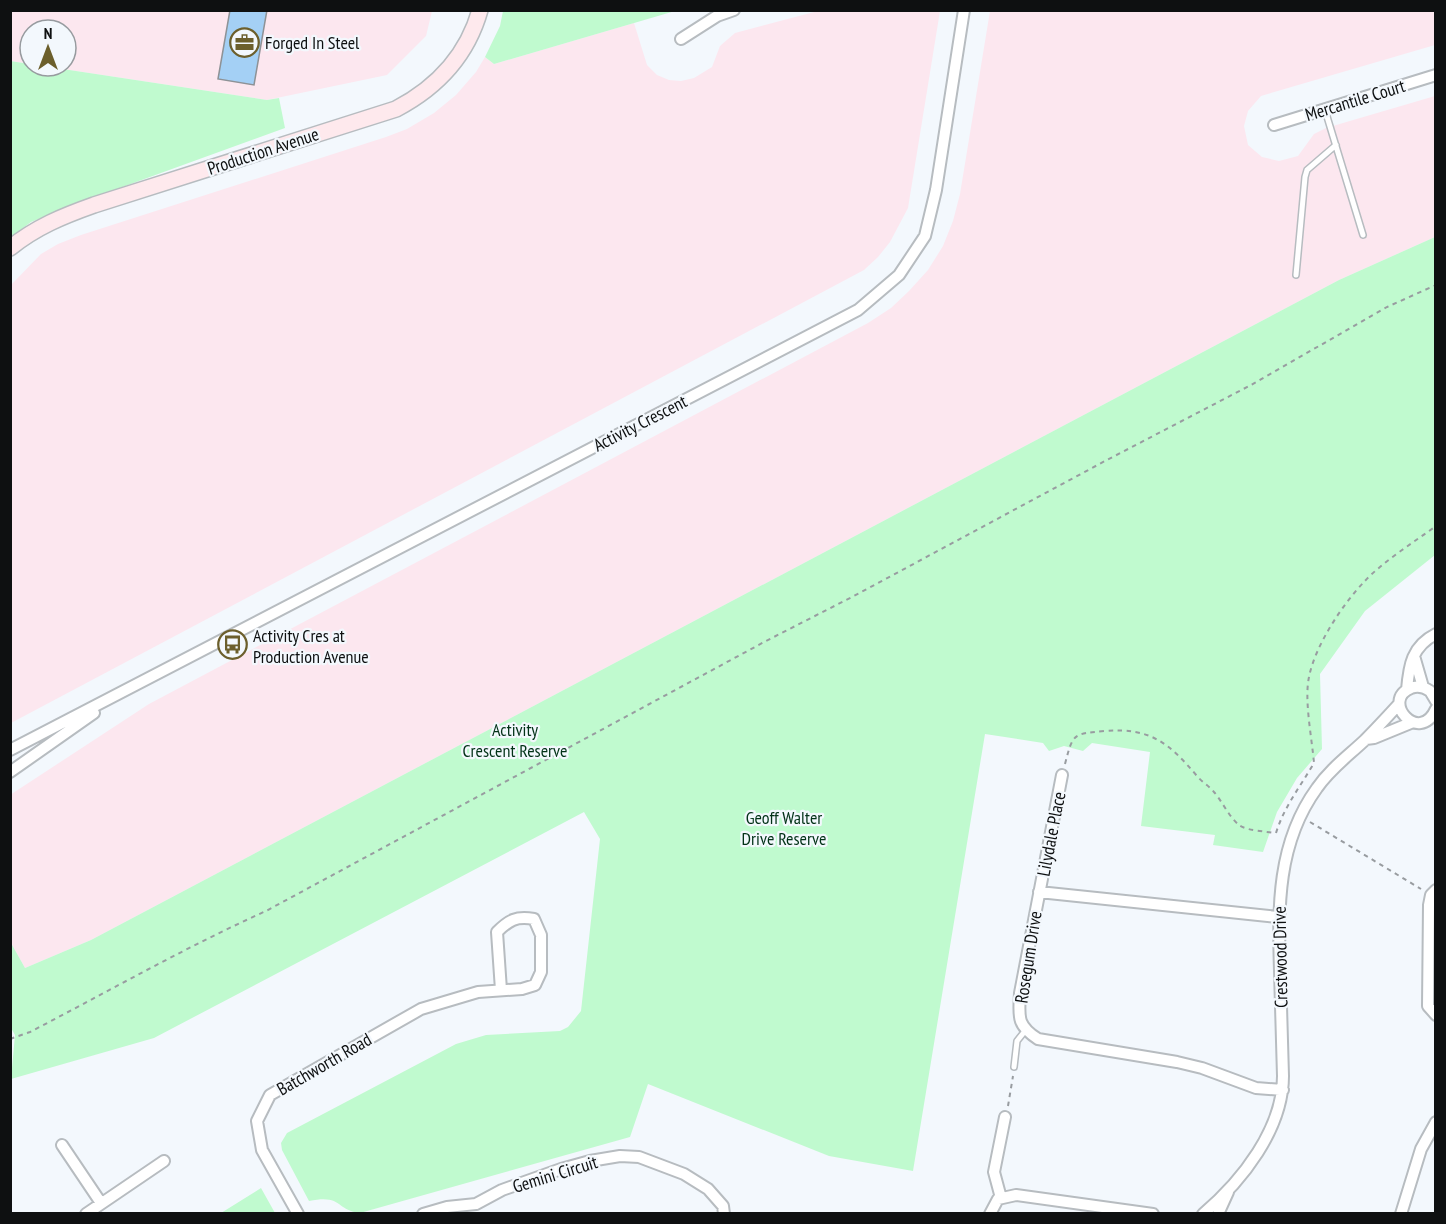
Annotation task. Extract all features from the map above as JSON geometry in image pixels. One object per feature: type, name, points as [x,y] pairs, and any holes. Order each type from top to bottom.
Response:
[{"type":"main road","name":"Production Avenue","points":[[10,248],[25,236],[53,220],[94,205],[396,109],[413,100],[441,78],[464,49],[480,10]]},
{"type":"street","points":[[681,39],[717,16],[734,10]]},
{"type":"street","name":"Activity Crescent","points":[[10,750],[858,310],[898,275],[925,236],[936,190],[964,10]]},
{"type":"street","name":"Mercantile Court","points":[[1274,125],[1436,75]]},
{"type":"street","points":[[1407,690],[1409,662],[1422,642],[1436,634]]},
{"type":"street","points":[[1413,656],[1423,687],[1434,696]]},
{"type":"street","points":[[1407,690],[1412,687],[1423,687]]},
{"type":"street","name":"Activity Crescent","points":[[10,772],[128,688]]},
{"type":"street","name":"Crestwood Drive","points":[[1218,1214],[1230,1189],[1264,1139],[1277,1113],[1282,1090],[1278,916],[1282,867],[1292,836],[1316,788],[1339,762],[1366,739],[1399,704],[1407,690]]},
{"type":"street","points":[[1399,704],[1403,716],[1413,722]]},
{"type":"street","name":"Crestwood Drive","points":[[1366,739],[1413,722],[1422,722],[1435,712]]},
{"type":"street","name":"Lilydale Place","points":[[1039,892],[1062,775]]},
{"type":"street","name":"Rosegum Drive","points":[[1025,1031],[1019,1016],[1020,993],[1039,892],[1278,916]]},
{"type":"street","points":[[1433,892],[1429,905],[1428,1006],[1436,1015]]},
{"type":"street","name":"Batchworth Road","points":[[298,1214],[262,1150],[257,1121],[270,1095],[421,1009],[478,992],[522,989],[535,985],[541,972],[541,935],[534,919],[520,916],[507,921],[497,932],[501,990]]},
{"type":"street","points":[[1025,1031],[1038,1039],[1177,1062],[1251,1086],[1282,1090]]},
{"type":"street","points":[[1001,1198],[994,1172],[1005,1118]]},
{"type":"street","points":[[1401,1214],[1421,1149],[1436,1122]]},
{"type":"street","points":[[62,1145],[101,1203]]},
{"type":"street","name":"Gemini Circuit","points":[[423,1214],[447,1207],[477,1209],[502,1190],[561,1169],[620,1156],[639,1157],[684,1174],[708,1189],[723,1206],[724,1214]]},
{"type":"street","points":[[86,1214],[164,1161]]},
{"type":"street","name":"Crestwood Drive","points":[[1203,1214],[1230,1189]]},
{"type":"street","points":[[990,1214],[998,1199],[1016,1195],[1149,1213]]},
{"type":"lane","points":[[1325,110],[1363,235]]},
{"type":"lane","points":[[1296,275],[1307,170],[1336,145]]},
{"type":"lane","points":[[1014,1067],[1017,1041],[1025,1031]]},
{"type":"path","points":[[10,1039],[30,1032],[164,963],[206,938],[266,910],[766,641],[1251,385],[1387,307],[1436,285]]},
{"type":"path","points":[[1276,833],[1290,800],[1314,763],[1309,725],[1309,678],[1314,661],[1330,627],[1364,582],[1436,526]]},
{"type":"path","points":[[1062,775],[1071,741],[1075,736],[1087,732],[1124,729],[1152,735],[1178,753],[1214,792],[1239,825],[1292,836]]},
{"type":"path","points":[[1300,816],[1433,892]]},
{"type":"path","points":[[1005,1118],[1014,1067]]},
{"type":"shaded area","points":[[10,11],[432,11],[426,36],[387,75],[267,100],[78,71],[78,18],[18,18],[18,62],[11,61]]},
{"type":"shaded area","points":[[818,11],[940,11],[908,208],[890,242],[864,270],[11,723],[10,286],[41,254],[81,235],[407,129],[434,113],[456,95],[476,72],[485,57],[494,64],[634,23],[647,65],[657,75],[669,80],[681,81],[694,78],[712,67],[720,46],[735,33]]},
{"type":"shaded area","points":[[990,11],[1435,11],[1435,45],[1261,96],[1248,111],[1244,126],[1248,145],[1262,157],[1279,161],[1298,156],[1314,134],[1326,128],[1435,96],[1435,237],[1339,280],[91,940],[25,968],[11,943],[10,795],[149,704],[868,323],[891,308],[909,291],[928,270],[943,246],[953,221],[960,194]]},
{"type":"green space","points":[[503,10],[675,11],[494,64],[485,57],[500,26]]},
{"type":"green space","points":[[10,61],[18,62],[18,78],[78,78],[78,71],[267,100],[279,98],[285,128],[81,202],[31,222],[11,237]]},
{"type":"green space","name":"Geoff Walter Drive Reserve","points":[[1435,237],[1435,555],[1365,611],[1320,674],[1322,749],[1297,778],[1277,812],[1263,852],[1213,845],[1215,835],[1141,826],[1150,752],[1092,743],[1083,751],[1064,746],[1049,751],[1043,743],[985,734],[913,1171],[829,1156],[648,1084],[630,1137],[360,1213],[346,1209],[333,1201],[320,1199],[309,1201],[282,1150],[281,1143],[287,1133],[456,1044],[486,1035],[560,1031],[568,1027],[581,1011],[600,839],[584,812],[154,1038],[11,1079],[15,1035],[11,1028],[11,943],[25,968],[91,940],[1339,280]]},
{"type":"green space","points":[[261,1188],[275,1213],[221,1213]]},
{"type":"building","points":[[230,10],[267,10],[254,85],[218,79]]},
{"type":"place","name":"Forged In Steel","points":[[244,42]]},
{"type":"place","name":"Activity Cres at Production Avenue","points":[[232,645]]},
{"type":"park label","name":"Activity Crescent Reserve","points":[[515,739]]}]
